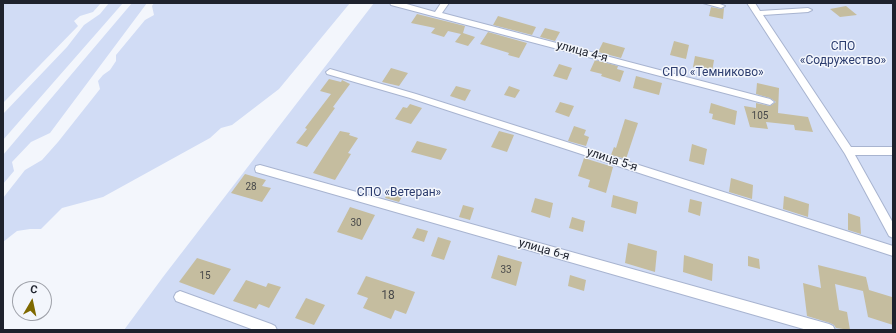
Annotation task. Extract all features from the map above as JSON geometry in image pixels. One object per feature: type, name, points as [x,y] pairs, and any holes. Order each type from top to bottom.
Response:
[{"type":"street","name":"улица 4-я","points":[[394,3],[438,13],[770,102]]},
{"type":"street","points":[[438,13],[445,3]]},
{"type":"street","points":[[707,3],[721,6]]},
{"type":"street","points":[[751,3],[848,152],[893,233]]},
{"type":"street","points":[[758,13],[808,10]]},
{"type":"street","name":"улица 5-я","points":[[330,72],[413,96],[893,251]]},
{"type":"street","points":[[848,152],[893,151]]},
{"type":"street","name":"улица 6-я","points":[[260,169],[829,330]]},
{"type":"street","points":[[180,297],[271,330]]},
{"type":"green space","points":[[3,3],[101,3],[93,12],[80,16],[74,21],[78,26],[3,103]]},
{"type":"green space","points":[[109,3],[123,3],[3,140],[3,114],[67,47],[84,25],[100,14]]},
{"type":"green space","points":[[132,3],[147,3],[50,133],[31,142],[12,162],[14,171],[3,184],[3,155]]},
{"type":"green space","points":[[154,3],[350,3],[279,89],[232,125],[221,128],[210,138],[103,197],[62,208],[41,229],[17,231],[3,242],[3,198],[25,170],[42,160],[100,89],[98,81],[110,70],[116,61],[116,55],[145,20],[154,15],[152,6]]},
{"type":"green space","name":"СПО «Ветеран»","points":[[374,3],[893,3],[893,330],[124,330],[163,277]]},
{"type":"building","points":[[846,6],[857,15],[840,17],[830,9]]},
{"type":"building","points":[[711,7],[721,9],[724,8],[723,19],[709,16]]},
{"type":"building","points":[[417,14],[465,26],[463,33],[475,37],[468,46],[455,42],[461,34],[448,31],[444,37],[431,33],[435,28],[411,23]]},
{"type":"building","points":[[498,16],[536,27],[532,35],[493,25]]},
{"type":"building","points":[[545,28],[560,32],[555,41],[540,37]]},
{"type":"building","points":[[488,32],[527,43],[519,58],[508,55],[509,53],[480,44]]},
{"type":"building","points":[[674,41],[689,45],[686,59],[670,55]]},
{"type":"building","points":[[603,42],[625,48],[621,58],[598,52]]},
{"type":"building","points":[[695,56],[714,60],[712,72],[693,67]]},
{"type":"building","points":[[595,60],[618,66],[617,69],[624,71],[620,82],[601,76],[602,74],[590,71]]},
{"type":"building","points":[[559,64],[572,68],[567,80],[553,76]]},
{"type":"building","points":[[391,68],[408,73],[399,86],[382,82]]},
{"type":"building","points":[[636,76],[662,83],[659,95],[633,88]]},
{"type":"building","points":[[329,79],[341,82],[342,80],[350,84],[307,147],[296,143],[307,129],[305,128],[331,94],[320,91]]},
{"type":"building","points":[[757,83],[779,88],[778,113],[808,117],[813,132],[795,130],[794,125],[766,122],[768,129],[750,127],[744,106],[756,108],[756,103],[770,106],[776,102],[770,98],[756,94]]},
{"type":"building","points":[[456,86],[471,90],[465,101],[450,96]]},
{"type":"building","points":[[509,86],[520,90],[515,98],[504,95]]},
{"type":"building","points":[[560,102],[574,106],[569,117],[555,112]]},
{"type":"building","points":[[711,103],[737,111],[735,125],[712,119],[713,114],[709,113]]},
{"type":"building","points":[[410,104],[422,108],[411,124],[395,119],[403,107],[407,108]]},
{"type":"building","points":[[625,119],[638,123],[626,159],[611,155],[614,147],[616,148]]},
{"type":"building","points":[[574,126],[586,130],[584,135],[589,137],[586,146],[568,141]]},
{"type":"building","points":[[340,131],[350,133],[349,135],[358,138],[348,153],[351,154],[335,180],[313,173]]},
{"type":"building","points":[[499,131],[514,135],[507,152],[491,147]]},
{"type":"building","points":[[417,141],[447,149],[441,160],[411,152]]},
{"type":"building","points":[[692,144],[707,149],[704,165],[689,161]]},
{"type":"building","points":[[584,158],[613,167],[606,193],[588,187],[590,180],[578,176]]},
{"type":"building","points":[[245,174],[266,180],[262,186],[271,188],[262,202],[231,193]]},
{"type":"building","points":[[731,178],[753,185],[752,199],[729,192]]},
{"type":"building","points":[[390,188],[404,193],[399,202],[385,198]]},
{"type":"building","points":[[613,195],[638,202],[636,214],[611,207]]},
{"type":"building","points":[[784,196],[809,204],[808,217],[783,209]]},
{"type":"building","points":[[535,198],[553,203],[550,218],[531,212]]},
{"type":"building","points":[[690,199],[702,202],[700,216],[688,212]]},
{"type":"building","points":[[463,205],[474,208],[470,220],[459,217]]},
{"type":"building","points":[[350,207],[375,215],[362,240],[337,232]]},
{"type":"building","points":[[848,213],[860,217],[861,234],[848,230]]},
{"type":"building","points":[[572,217],[585,221],[583,232],[569,228]]},
{"type":"building","points":[[417,228],[428,231],[424,242],[412,238]]},
{"type":"building","points":[[438,237],[451,241],[444,260],[431,256]]},
{"type":"building","points":[[628,243],[657,251],[655,272],[625,263]]},
{"type":"building","points":[[498,255],[522,262],[516,286],[491,278]]},
{"type":"building","points":[[684,255],[713,264],[712,281],[683,272]]},
{"type":"building","points":[[748,256],[759,259],[760,269],[748,266]]},
{"type":"building","points":[[197,258],[231,269],[214,295],[179,282]]},
{"type":"building","points":[[818,265],[866,277],[869,290],[892,297],[893,325],[868,317],[863,291],[835,284],[839,310],[847,312],[850,330],[836,328],[830,323],[807,316],[803,283],[821,288]]},
{"type":"building","points":[[570,275],[586,280],[584,291],[568,286]]},
{"type":"building","points":[[366,276],[415,292],[406,314],[395,310],[391,319],[363,308],[368,298],[357,294]]},
{"type":"building","points":[[246,280],[266,287],[268,283],[281,287],[269,308],[259,304],[256,309],[233,301]]},
{"type":"building","points":[[306,298],[325,305],[314,325],[295,318]]},
{"type":"park label","name":"СПО «Содружество»","points":[[843,54]]},
{"type":"park label","name":"СПО «Темниково»","points":[[713,73]]}]
